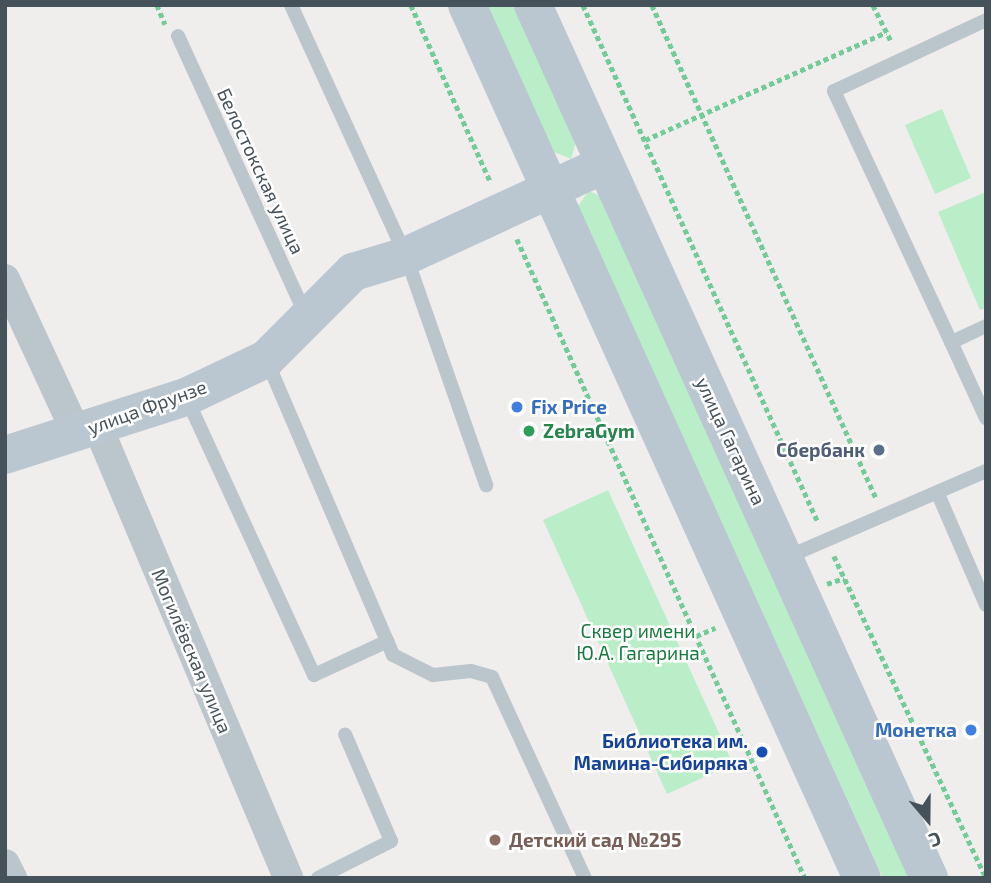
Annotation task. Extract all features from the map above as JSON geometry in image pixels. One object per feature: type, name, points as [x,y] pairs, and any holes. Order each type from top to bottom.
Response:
[{"type":"main road","points":[[467,5],[862,878]]},
{"type":"main road","name":"улица Гагарина","points":[[533,5],[929,878]]},
{"type":"main road","name":"улица Фрунзе","points":[[5,455],[186,397],[266,359],[308,322],[353,272],[406,256],[605,164]]},
{"type":"street","name":"Могилёвская улица","points":[[5,279],[86,428],[288,878]]},
{"type":"street","points":[[5,864],[12,878]]},
{"type":"lane","points":[[291,5],[406,256],[486,485]]},
{"type":"lane","points":[[986,20],[834,91],[986,418]]},
{"type":"lane","name":"Белостокская улица","points":[[178,36],[308,322]]},
{"type":"lane","points":[[951,342],[986,326]]},
{"type":"lane","points":[[266,359],[393,655],[433,675],[471,671],[492,677],[585,878]]},
{"type":"lane","points":[[186,397],[314,674],[387,641]]},
{"type":"lane","points":[[785,558],[826,538],[938,495],[986,471]]},
{"type":"lane","points":[[938,495],[986,605]]},
{"type":"lane","points":[[318,878],[391,841],[345,734]]},
{"type":"path","points":[[411,5],[805,878]]},
{"type":"path","points":[[583,5],[826,538],[986,878]]},
{"type":"path","points":[[652,5],[884,515]]},
{"type":"path","points":[[873,5],[900,60]]},
{"type":"path","points":[[645,140],[886,32]]},
{"type":"green space","points":[[487,5],[514,5],[576,142],[571,159],[554,152]]},
{"type":"green space","points":[[942,109],[971,178],[935,194],[905,125]]},
{"type":"green space","points":[[589,191],[600,196],[909,878],[883,878],[578,206]]},
{"type":"green space","points":[[986,192],[986,308],[980,310],[938,212]]},
{"type":"green space","name":"Сквер имени Ю.А. Гагарина","points":[[608,490],[733,764],[667,794],[543,520]]},
{"type":"place","name":"Fix Price","points":[[517,407]]},
{"type":"place","name":"ZebraGym","points":[[529,431]]},
{"type":"place","name":"Сбербанк","points":[[879,450]]},
{"type":"place","name":"Монетка","points":[[971,730]]},
{"type":"place","name":"Библиотека им. Мамина-Сибиряка","points":[[762,752]]},
{"type":"place","name":"Детский сад №295","points":[[495,840]]}]
